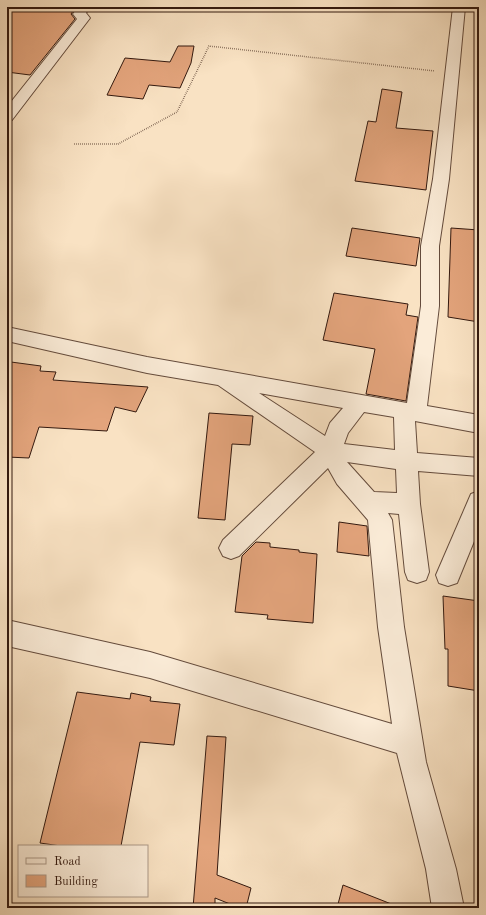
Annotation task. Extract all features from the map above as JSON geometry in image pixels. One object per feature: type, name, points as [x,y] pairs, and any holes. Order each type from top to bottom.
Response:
[{"type":"street","points":[[7,117],[84,18],[79,14],[84,7]]},
{"type":"street","points":[[417,572],[409,504],[407,461],[410,412],[430,306],[430,246],[441,179],[459,7]]},
{"type":"street","points":[[7,334],[147,365],[479,424]]},
{"type":"street","points":[[218,377],[331,451],[407,461],[479,467]]},
{"type":"street","points":[[231,548],[331,451],[338,429],[360,402]]},
{"type":"street","points":[[331,451],[340,471],[366,502],[376,511],[380,520],[391,627],[412,762],[441,869],[448,908]]},
{"type":"street","points":[[448,575],[479,501]]},
{"type":"street","points":[[366,502],[409,504]]},
{"type":"street","points":[[7,633],[150,665],[410,743]]},
{"type":"path","points":[[74,144],[118,144],[177,112],[209,46],[453,73]]},
{"type":"building","points":[[8,7],[76,7],[71,14],[75,19],[30,75],[7,72]]},
{"type":"building","points":[[178,46],[194,46],[191,63],[180,88],[149,85],[143,99],[107,95],[125,58],[170,62]]},
{"type":"building","points":[[382,89],[402,92],[396,128],[433,131],[426,190],[355,181],[368,121],[376,122]]},
{"type":"building","points":[[352,228],[420,238],[416,266],[346,256]]},
{"type":"building","points":[[451,228],[479,230],[479,322],[448,317]]},
{"type":"building","points":[[334,293],[408,304],[406,315],[418,317],[406,401],[366,394],[375,349],[323,340]]},
{"type":"building","points":[[11,362],[41,366],[40,371],[56,372],[53,380],[148,387],[136,412],[115,407],[107,431],[39,427],[29,458],[7,457],[7,372]]},
{"type":"building","points":[[209,413],[253,416],[250,445],[232,444],[225,520],[198,518]]},
{"type":"building","points":[[339,522],[367,526],[369,556],[337,552]]},
{"type":"building","points":[[256,542],[270,543],[270,547],[299,550],[299,552],[317,554],[313,623],[267,619],[268,615],[235,612],[242,556]]},
{"type":"building","points":[[443,596],[479,601],[479,691],[448,686],[448,649],[445,649]]},
{"type":"building","points":[[77,692],[130,699],[131,693],[151,697],[150,701],[180,704],[174,745],[140,742],[121,845],[54,845],[40,843]]},
{"type":"building","points":[[207,736],[226,737],[217,875],[251,888],[246,908],[240,908],[215,898],[215,908],[193,908]]},
{"type":"building","points":[[343,885],[399,907],[399,908],[337,908]]}]
